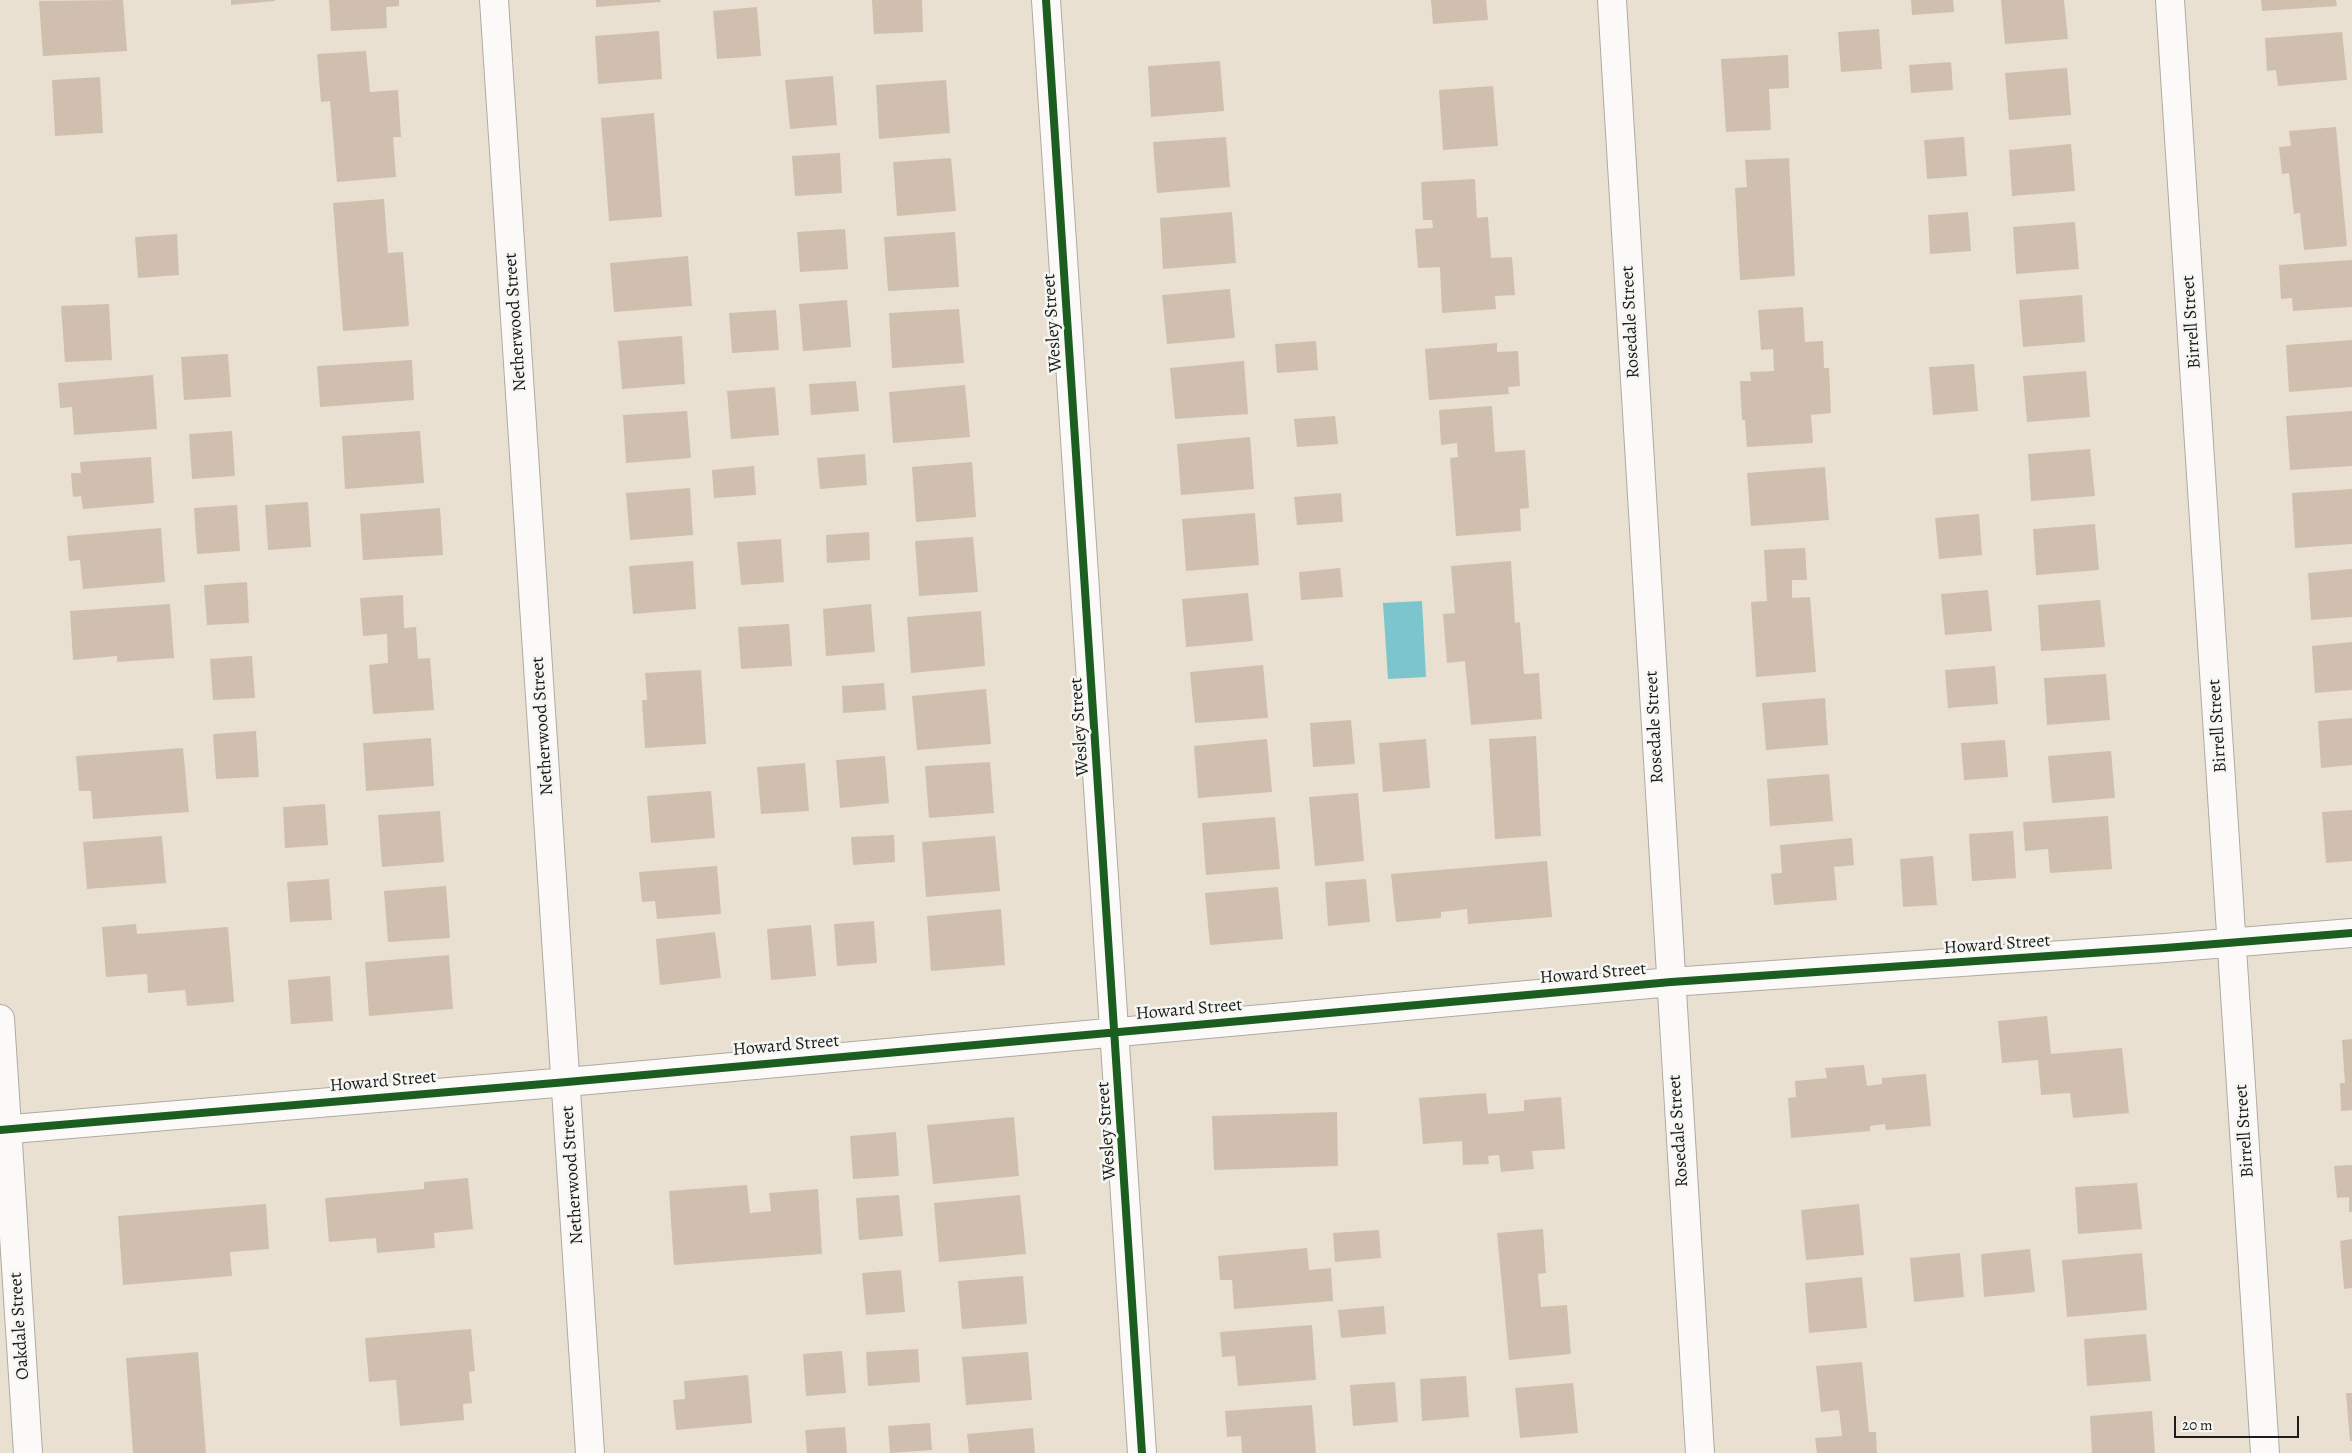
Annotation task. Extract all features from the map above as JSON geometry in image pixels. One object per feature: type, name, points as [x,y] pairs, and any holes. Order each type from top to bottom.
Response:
[{"type":"street","name":"Netherwood Street","points":[[494,0],[567,1082],[590,1453]]},
{"type":"street","name":"Wesley Street","points":[[1046,0],[1116,1032],[1142,1453]]},
{"type":"street","name":"Rosedale Street","points":[[1612,0],[1700,1453]]},
{"type":"street","name":"Birrell Street","points":[[2170,0],[2265,1453]]},
{"type":"street","name":"Howard Street","points":[[4,1130],[567,1082],[1671,982],[2352,933]]},
{"type":"street","name":"Oakdale Street","points":[[0,1020],[4,1130],[28,1453]]},
{"type":"water","points":[[1422,601],[1426,677],[1388,679],[1383,603]]},
{"type":"building","points":[[123,0],[127,51],[43,56],[39,1]]},
{"type":"building","points":[[231,0],[275,0],[275,1],[231,5]]},
{"type":"building","points":[[329,0],[399,0],[399,6],[386,7],[387,28],[331,31]]},
{"type":"building","points":[[596,0],[660,0],[661,2],[596,7]]},
{"type":"building","points":[[872,0],[922,0],[923,32],[874,34]]},
{"type":"building","points":[[1431,0],[1486,0],[1488,20],[1433,24]]},
{"type":"building","points":[[1911,0],[1953,0],[1954,12],[1912,15]]},
{"type":"building","points":[[2001,0],[2064,0],[2068,39],[2005,44]]},
{"type":"building","points":[[2261,0],[2336,0],[2337,6],[2262,11]]},
{"type":"building","points":[[757,7],[761,56],[717,59],[713,11]]},
{"type":"building","points":[[1879,29],[1882,69],[1841,72],[1838,32]]},
{"type":"building","points":[[659,31],[662,79],[598,84],[595,36]]},
{"type":"building","points":[[2342,32],[2347,80],[2278,86],[2276,70],[2267,71],[2265,38]]},
{"type":"building","points":[[366,51],[370,92],[398,90],[401,137],[393,137],[396,177],[337,182],[330,101],[321,102],[317,54]]},
{"type":"building","points":[[1788,55],[1789,88],[1769,89],[1771,130],[1726,132],[1721,59]]},
{"type":"building","points":[[1220,61],[1224,111],[1151,117],[1148,66]]},
{"type":"building","points":[[1951,62],[1953,90],[1911,93],[1909,65]]},
{"type":"building","points":[[2067,68],[2071,115],[2009,120],[2005,73]]},
{"type":"building","points":[[833,76],[837,125],[790,129],[785,80]]},
{"type":"building","points":[[100,77],[103,133],[55,136],[52,80]]},
{"type":"building","points":[[946,80],[950,133],[879,139],[876,85]]},
{"type":"building","points":[[1493,86],[1498,146],[1443,150],[1439,90]]},
{"type":"building","points":[[654,113],[662,217],[609,221],[601,118]]},
{"type":"building","points":[[2336,127],[2347,246],[2304,250],[2300,213],[2294,214],[2289,173],[2282,174],[2279,147],[2291,146],[2289,131]]},
{"type":"building","points":[[1226,137],[1230,187],[1157,193],[1153,142]]},
{"type":"building","points":[[1964,137],[1967,176],[1927,179],[1924,140]]},
{"type":"building","points":[[2071,144],[2075,191],[2012,196],[2009,150]]},
{"type":"building","points":[[840,153],[842,193],[795,196],[792,156]]},
{"type":"building","points":[[951,158],[956,211],[897,216],[893,162]]},
{"type":"building","points":[[1789,158],[1795,276],[1740,280],[1735,188],[1747,187],[1745,160]]},
{"type":"building","points":[[1475,179],[1477,218],[1488,217],[1491,258],[1512,257],[1515,295],[1495,296],[1496,309],[1442,313],[1440,267],[1418,268],[1415,229],[1433,228],[1432,220],[1423,220],[1421,182]]},
{"type":"building","points":[[384,199],[388,253],[403,252],[409,326],[343,331],[333,203]]},
{"type":"building","points":[[1232,212],[1236,263],[1163,269],[1160,218]]},
{"type":"building","points":[[1968,212],[1971,251],[1930,254],[1928,215]]},
{"type":"building","points":[[2075,222],[2079,269],[2016,274],[2013,227]]},
{"type":"building","points":[[845,229],[848,269],[800,272],[797,232]]},
{"type":"building","points":[[955,232],[959,287],[888,291],[884,237]]},
{"type":"building","points":[[177,234],[179,275],[138,278],[135,237]]},
{"type":"building","points":[[688,256],[692,306],[614,312],[610,263]]},
{"type":"building","points":[[2352,260],[2352,307],[2293,311],[2292,298],[2281,299],[2279,265]]},
{"type":"building","points":[[1230,289],[1235,338],[1167,344],[1162,295]]},
{"type":"building","points":[[2082,295],[2085,342],[2023,347],[2019,300]]},
{"type":"building","points":[[847,300],[851,347],[803,351],[799,304]]},
{"type":"building","points":[[109,304],[112,360],[65,362],[61,306]]},
{"type":"building","points":[[1803,307],[1805,342],[1823,341],[1824,368],[1829,368],[1831,413],[1811,415],[1813,443],[1747,447],[1745,420],[1742,420],[1740,381],[1751,381],[1750,372],[1774,371],[1773,349],[1761,350],[1758,310]]},
{"type":"building","points":[[959,309],[964,363],[892,368],[889,313]]},
{"type":"building","points":[[776,310],[779,350],[732,353],[729,313]]},
{"type":"building","points":[[682,336],[685,384],[622,389],[618,341]]},
{"type":"building","points":[[2352,340],[2352,387],[2289,392],[2286,345]]},
{"type":"building","points":[[1316,341],[1318,370],[1277,373],[1275,344]]},
{"type":"building","points":[[1497,343],[1497,352],[1518,351],[1520,386],[1508,387],[1509,394],[1429,400],[1425,349]]},
{"type":"building","points":[[228,354],[231,397],[184,400],[181,357]]},
{"type":"building","points":[[412,360],[414,400],[320,407],[317,366]]},
{"type":"building","points":[[1244,361],[1248,414],[1175,419],[1170,368]]},
{"type":"building","points":[[1974,364],[1978,411],[1933,415],[1929,367]]},
{"type":"building","points":[[2086,371],[2090,417],[2027,422],[2023,376]]},
{"type":"building","points":[[153,375],[157,429],[74,435],[72,407],[60,408],[58,383]]},
{"type":"building","points":[[856,381],[859,411],[811,415],[809,384]]},
{"type":"building","points":[[965,385],[970,437],[893,443],[889,392]]},
{"type":"building","points":[[775,387],[779,435],[731,439],[727,391]]},
{"type":"building","points":[[1492,406],[1495,452],[1525,450],[1529,508],[1520,509],[1521,531],[1456,536],[1450,458],[1458,457],[1457,443],[1441,445],[1439,410]]},
{"type":"building","points":[[687,411],[691,458],[626,463],[623,415]]},
{"type":"building","points":[[2352,411],[2352,466],[2290,470],[2286,416]]},
{"type":"building","points":[[1335,416],[1338,444],[1297,447],[1294,419]]},
{"type":"building","points":[[232,431],[235,476],[192,479],[189,434]]},
{"type":"building","points":[[420,431],[424,483],[345,489],[342,436]]},
{"type":"building","points":[[1250,437],[1254,489],[1181,495],[1177,444]]},
{"type":"building","points":[[2090,449],[2095,496],[2031,501],[2028,454]]},
{"type":"building","points":[[865,454],[867,485],[820,489],[817,458]]},
{"type":"building","points":[[151,457],[154,503],[83,509],[81,496],[73,497],[71,473],[81,473],[80,462]]},
{"type":"building","points":[[972,462],[976,517],[916,522],[912,467]]},
{"type":"building","points":[[754,466],[756,495],[714,498],[712,470]]},
{"type":"building","points":[[1825,467],[1829,520],[1751,526],[1747,473]]},
{"type":"building","points":[[690,488],[693,535],[630,540],[626,493]]},
{"type":"building","points":[[2352,489],[2352,544],[2295,548],[2292,493]]},
{"type":"building","points":[[1341,493],[1343,522],[1297,525],[1294,497]]},
{"type":"building","points":[[308,502],[311,547],[268,550],[265,505]]},
{"type":"building","points":[[237,505],[240,551],[197,554],[194,508]]},
{"type":"building","points":[[440,508],[443,555],[363,560],[360,514]]},
{"type":"building","points":[[1255,513],[1259,565],[1186,571],[1182,519]]},
{"type":"building","points":[[1979,514],[1982,555],[1939,559],[1935,518]]},
{"type":"building","points":[[2095,524],[2099,570],[2036,575],[2033,529]]},
{"type":"building","points":[[161,528],[165,582],[83,589],[80,560],[69,561],[67,536]]},
{"type":"building","points":[[869,532],[870,560],[827,563],[826,535]]},
{"type":"building","points":[[973,537],[978,592],[919,596],[915,541]]},
{"type":"building","points":[[781,539],[784,582],[741,585],[737,542]]},
{"type":"building","points":[[1805,548],[1807,580],[1792,580],[1792,598],[1810,597],[1816,672],[1756,677],[1751,602],[1767,601],[1764,550]]},
{"type":"building","points":[[693,561],[696,609],[633,614],[629,566]]},
{"type":"building","points":[[1511,561],[1515,623],[1520,622],[1524,674],[1539,673],[1542,719],[1471,725],[1465,661],[1447,663],[1443,614],[1455,613],[1451,566]]},
{"type":"building","points":[[1340,568],[1343,597],[1301,600],[1299,572]]},
{"type":"building","points":[[2352,569],[2352,617],[2311,620],[2308,573]]},
{"type":"building","points":[[247,582],[249,623],[207,625],[204,585]]},
{"type":"building","points":[[1988,590],[1992,631],[1945,635],[1941,594]]},
{"type":"building","points":[[1248,593],[1253,641],[1186,647],[1182,599]]},
{"type":"building","points":[[403,595],[404,628],[416,627],[418,659],[430,658],[434,710],[373,714],[369,665],[388,663],[387,634],[363,636],[360,598]]},
{"type":"building","points":[[2100,600],[2105,647],[2041,651],[2038,605]]},
{"type":"building","points":[[170,604],[174,658],[117,662],[117,656],[73,660],[70,611]]},
{"type":"building","points":[[871,604],[875,652],[826,656],[823,609]]},
{"type":"building","points":[[981,611],[985,666],[911,673],[907,617]]},
{"type":"building","points":[[789,624],[792,666],[741,669],[738,627]]},
{"type":"building","points":[[2352,642],[2352,690],[2315,693],[2312,646]]},
{"type":"building","points":[[252,656],[255,698],[213,700],[210,659]]},
{"type":"building","points":[[1263,665],[1268,718],[1195,723],[1190,672]]},
{"type":"building","points":[[1995,666],[1998,704],[1948,708],[1945,670]]},
{"type":"building","points":[[701,670],[706,744],[645,748],[642,700],[647,700],[645,673]]},
{"type":"building","points":[[2106,674],[2110,720],[2047,725],[2044,678]]},
{"type":"building","points":[[884,683],[886,710],[843,713],[842,686]]},
{"type":"building","points":[[986,689],[991,744],[917,750],[912,696]]},
{"type":"building","points":[[1825,698],[1828,745],[1766,750],[1762,703]]},
{"type":"building","points":[[2352,718],[2352,765],[2321,768],[2318,721]]},
{"type":"building","points":[[1351,720],[1355,764],[1313,767],[1310,723]]},
{"type":"building","points":[[256,731],[259,777],[216,779],[213,734]]},
{"type":"building","points":[[1536,736],[1541,836],[1495,839],[1489,739]]},
{"type":"building","points":[[431,738],[434,786],[366,791],[363,743]]},
{"type":"building","points":[[1267,739],[1272,792],[1198,798],[1194,746]]},
{"type":"building","points":[[1426,739],[1430,788],[1383,792],[1379,743]]},
{"type":"building","points":[[2005,740],[2008,777],[1964,780],[1961,743]]},
{"type":"building","points":[[183,748],[189,812],[93,819],[91,791],[79,791],[76,756]]},
{"type":"building","points":[[2111,751],[2115,798],[2052,803],[2048,756]]},
{"type":"building","points":[[885,756],[889,803],[840,808],[836,760]]},
{"type":"building","points":[[990,762],[994,813],[929,818],[925,766]]},
{"type":"building","points":[[805,763],[809,811],[761,814],[757,767]]},
{"type":"building","points":[[1829,774],[1833,821],[1770,826],[1767,779]]},
{"type":"building","points":[[711,791],[715,838],[651,843],[647,796]]},
{"type":"building","points":[[1358,793],[1364,861],[1315,866],[1309,797]]},
{"type":"building","points":[[325,804],[328,845],[285,848],[283,807]]},
{"type":"building","points":[[2352,810],[2352,861],[2326,863],[2322,812]]},
{"type":"building","points":[[440,811],[444,862],[382,867],[378,815]]},
{"type":"building","points":[[2108,816],[2112,869],[2050,873],[2048,849],[2025,851],[2023,822]]},
{"type":"building","points":[[1275,817],[1280,869],[1206,875],[1202,823]]},
{"type":"building","points":[[2013,831],[2016,878],[1972,881],[1969,834]]},
{"type":"building","points":[[894,835],[895,862],[853,865],[851,837]]},
{"type":"building","points":[[162,836],[166,883],[87,889],[83,842]]},
{"type":"building","points":[[995,836],[1000,891],[926,897],[922,842]]},
{"type":"building","points":[[1852,838],[1854,865],[1834,867],[1837,900],[1774,905],[1771,874],[1782,873],[1780,845]]},
{"type":"building","points":[[1933,856],[1937,905],[1903,907],[1900,859]]},
{"type":"building","points":[[1547,861],[1552,917],[1468,924],[1467,909],[1441,912],[1441,918],[1396,922],[1391,874]]},
{"type":"building","points":[[717,866],[721,914],[657,919],[655,901],[642,902],[639,872]]},
{"type":"building","points":[[329,879],[332,920],[290,922],[287,882]]},
{"type":"building","points":[[1366,879],[1370,922],[1328,926],[1325,882]]},
{"type":"building","points":[[446,886],[450,938],[388,942],[384,891]]},
{"type":"building","points":[[1278,887],[1283,939],[1210,945],[1205,893]]},
{"type":"building","points":[[1001,909],[1005,965],[931,971],[927,916]]},
{"type":"building","points":[[874,921],[877,963],[837,966],[834,924]]},
{"type":"building","points":[[136,924],[137,934],[228,927],[234,1002],[187,1006],[185,990],[148,993],[147,974],[106,977],[102,927]]},
{"type":"building","points":[[811,925],[816,976],[771,980],[767,929]]},
{"type":"building","points":[[715,932],[721,978],[660,985],[656,939]]},
{"type":"building","points":[[449,955],[453,1009],[369,1016],[365,962]]},
{"type":"building","points":[[330,976],[333,1021],[291,1024],[288,980]]},
{"type":"building","points":[[2047,1016],[2051,1054],[2122,1048],[2129,1113],[2073,1118],[2070,1093],[2041,1095],[2038,1060],[2002,1063],[1998,1021]]},
{"type":"building","points":[[2352,1039],[2352,1110],[2341,1111],[2340,1083],[2345,1083],[2342,1040]]},
{"type":"building","points":[[1864,1065],[1867,1086],[1882,1084],[1882,1078],[1926,1074],[1931,1126],[1886,1130],[1885,1124],[1870,1126],[1870,1131],[1791,1138],[1788,1098],[1796,1097],[1795,1081],[1827,1078],[1825,1068]]},
{"type":"building","points":[[1486,1093],[1488,1114],[1524,1111],[1524,1100],[1561,1097],[1565,1149],[1532,1151],[1534,1169],[1501,1172],[1499,1155],[1488,1156],[1489,1164],[1463,1165],[1462,1141],[1423,1144],[1419,1098]]},
{"type":"building","points":[[1337,1112],[1338,1166],[1214,1170],[1212,1116]]},
{"type":"building","points":[[1014,1117],[1019,1176],[933,1184],[927,1125]]},
{"type":"building","points":[[896,1132],[899,1176],[853,1179],[850,1136]]},
{"type":"building","points":[[2352,1165],[2352,1212],[2349,1212],[2349,1197],[2337,1198],[2334,1166]]},
{"type":"building","points":[[468,1178],[473,1229],[434,1233],[435,1248],[377,1253],[376,1238],[329,1242],[325,1198],[424,1189],[424,1182]]},
{"type":"building","points":[[2137,1183],[2142,1229],[2078,1234],[2075,1187]]},
{"type":"building","points":[[747,1185],[750,1213],[771,1211],[769,1193],[818,1189],[822,1254],[674,1265],[669,1191]]},
{"type":"building","points":[[899,1195],[903,1236],[859,1240],[856,1198]]},
{"type":"building","points":[[1020,1195],[1026,1254],[939,1262],[934,1203]]},
{"type":"building","points":[[266,1204],[269,1249],[230,1252],[232,1276],[123,1285],[118,1216]]},
{"type":"building","points":[[1859,1204],[1864,1255],[1806,1260],[1801,1210]]},
{"type":"building","points":[[1543,1229],[1546,1273],[1538,1274],[1541,1307],[1567,1305],[1571,1354],[1509,1360],[1497,1233]]},
{"type":"building","points":[[1379,1230],[1381,1258],[1335,1262],[1333,1233]]},
{"type":"building","points":[[2352,1239],[2352,1288],[2344,1289],[2340,1241]]},
{"type":"building","points":[[1307,1248],[1309,1270],[1331,1268],[1333,1301],[1234,1309],[1232,1280],[1220,1280],[1218,1256]]},
{"type":"building","points":[[2030,1249],[2035,1292],[1984,1297],[1981,1254]]},
{"type":"building","points":[[1960,1253],[1964,1297],[1914,1302],[1910,1258]]},
{"type":"building","points":[[2142,1253],[2147,1310],[2067,1317],[2062,1260]]},
{"type":"building","points":[[901,1270],[905,1312],[866,1315],[862,1273]]},
{"type":"building","points":[[1023,1276],[1027,1324],[962,1329],[958,1281]]},
{"type":"building","points":[[1862,1277],[1867,1328],[1809,1333],[1805,1283]]},
{"type":"building","points":[[1384,1306],[1386,1334],[1341,1338],[1338,1310]]},
{"type":"building","points":[[1312,1325],[1316,1380],[1238,1386],[1235,1356],[1222,1357],[1220,1332]]},
{"type":"building","points":[[471,1329],[475,1371],[469,1372],[472,1403],[463,1404],[464,1420],[400,1426],[396,1380],[369,1382],[365,1338]]},
{"type":"building","points":[[2146,1334],[2151,1381],[2087,1386],[2084,1339]]},
{"type":"building","points":[[918,1349],[920,1382],[868,1386],[866,1352]]},
{"type":"building","points":[[842,1351],[846,1393],[806,1396],[803,1354]]},
{"type":"building","points":[[198,1352],[206,1453],[133,1453],[126,1358]]},
{"type":"building","points":[[1028,1352],[1032,1400],[966,1405],[962,1357]]},
{"type":"building","points":[[1862,1362],[1869,1432],[1876,1432],[1877,1453],[1817,1453],[1815,1438],[1842,1436],[1839,1410],[1821,1412],[1816,1366]]},
{"type":"building","points":[[748,1375],[752,1423],[676,1430],[673,1400],[685,1399],[684,1381]]},
{"type":"building","points":[[1466,1376],[1469,1417],[1422,1421],[1420,1379]]},
{"type":"building","points":[[1395,1382],[1398,1422],[1353,1426],[1350,1385]]},
{"type":"building","points":[[1573,1383],[1578,1433],[1520,1438],[1515,1388]]},
{"type":"building","points":[[2346,1393],[2352,1393],[2352,1441],[2350,1441]]},
{"type":"building","points":[[1312,1405],[1316,1453],[1242,1453],[1241,1436],[1227,1437],[1225,1411]]},
{"type":"building","points":[[2152,1411],[2155,1453],[2092,1453],[2090,1416]]},
{"type":"building","points":[[930,1423],[932,1450],[890,1453],[888,1426]]},
{"type":"building","points":[[845,1427],[847,1453],[807,1453],[805,1430]]},
{"type":"building","points":[[1033,1428],[1035,1453],[969,1453],[967,1434]]},
{"type":"cycle path","points":[[1046,0],[1142,1453]]},
{"type":"cycle path","points":[[0,1130],[567,1082],[1671,982],[2165,948],[2352,933]]}]
